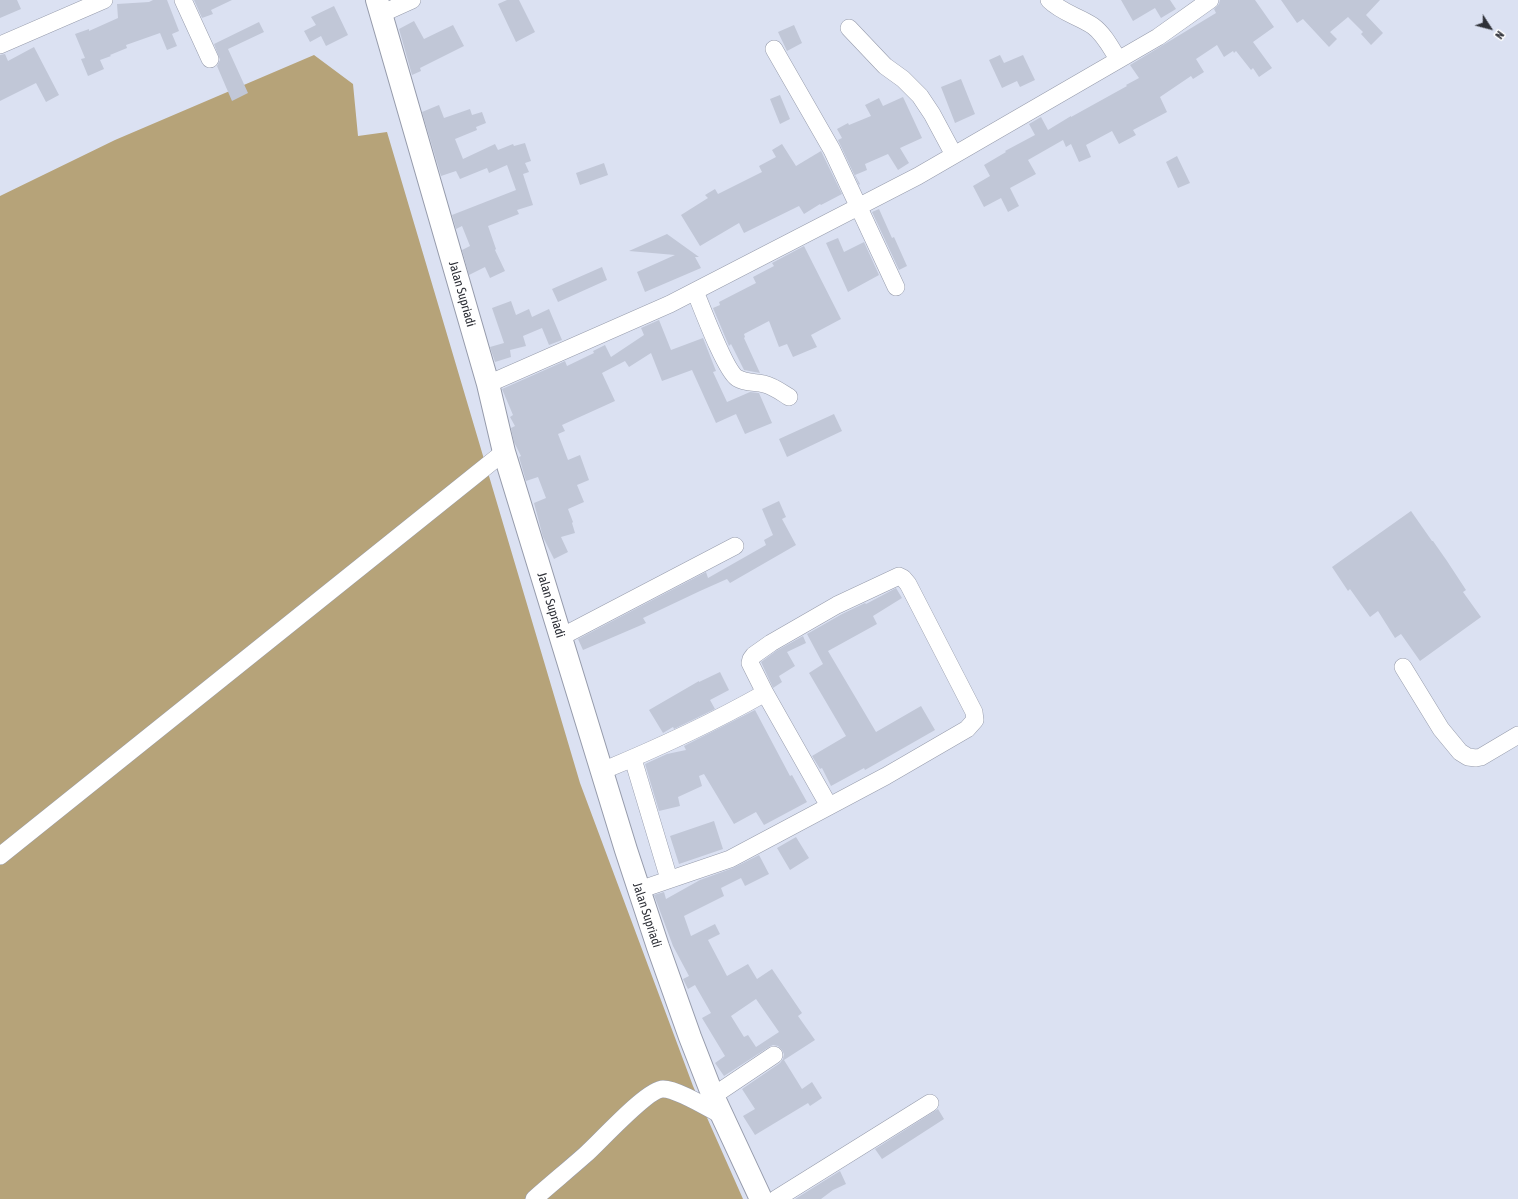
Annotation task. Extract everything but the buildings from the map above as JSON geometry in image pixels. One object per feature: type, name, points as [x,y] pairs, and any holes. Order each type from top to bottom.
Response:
[{"type":"main road","name":"Jalan Supriadi","points":[[379,7],[488,384],[504,452],[639,890],[658,948],[717,1105],[761,1199]]},
{"type":"street","points":[[0,45],[104,0]]},
{"type":"street","points":[[183,0],[210,59]]},
{"type":"street","points":[[379,7],[412,0]]},
{"type":"street","points":[[1049,0],[1058,9],[1094,27],[1118,59]]},
{"type":"street","points":[[488,384],[670,304],[918,176],[1158,37],[1209,0]]},
{"type":"street","points":[[849,28],[885,66],[903,79],[920,96],[932,114],[954,156]]},
{"type":"street","points":[[774,50],[832,150],[896,287]]},
{"type":"street","points":[[695,291],[717,343],[733,374],[744,381],[764,384],[774,388],[789,397]]},
{"type":"street","points":[[0,856],[504,452]]},
{"type":"street","points":[[561,637],[735,546]]},
{"type":"street","points":[[639,890],[730,858],[829,806],[967,729],[975,720],[974,712],[906,580],[901,576],[895,577],[837,605],[771,643],[754,654],[751,659],[750,663],[765,693],[829,806]]},
{"type":"street","points":[[1403,667],[1441,729],[1460,752],[1468,757],[1476,758],[1481,756],[1518,735]]},
{"type":"street","points":[[602,771],[633,759],[722,717],[765,693]]},
{"type":"street","points":[[633,759],[669,879]]},
{"type":"street","points":[[534,1199],[586,1155],[654,1092],[662,1088],[672,1090],[717,1105],[774,1055]]},
{"type":"street","points":[[776,1199],[930,1103]]},
{"type":"shaded area","points":[[314,55],[353,84],[358,136],[387,132],[580,783],[693,1086],[743,1199],[0,1199],[0,196],[115,140]]}]
